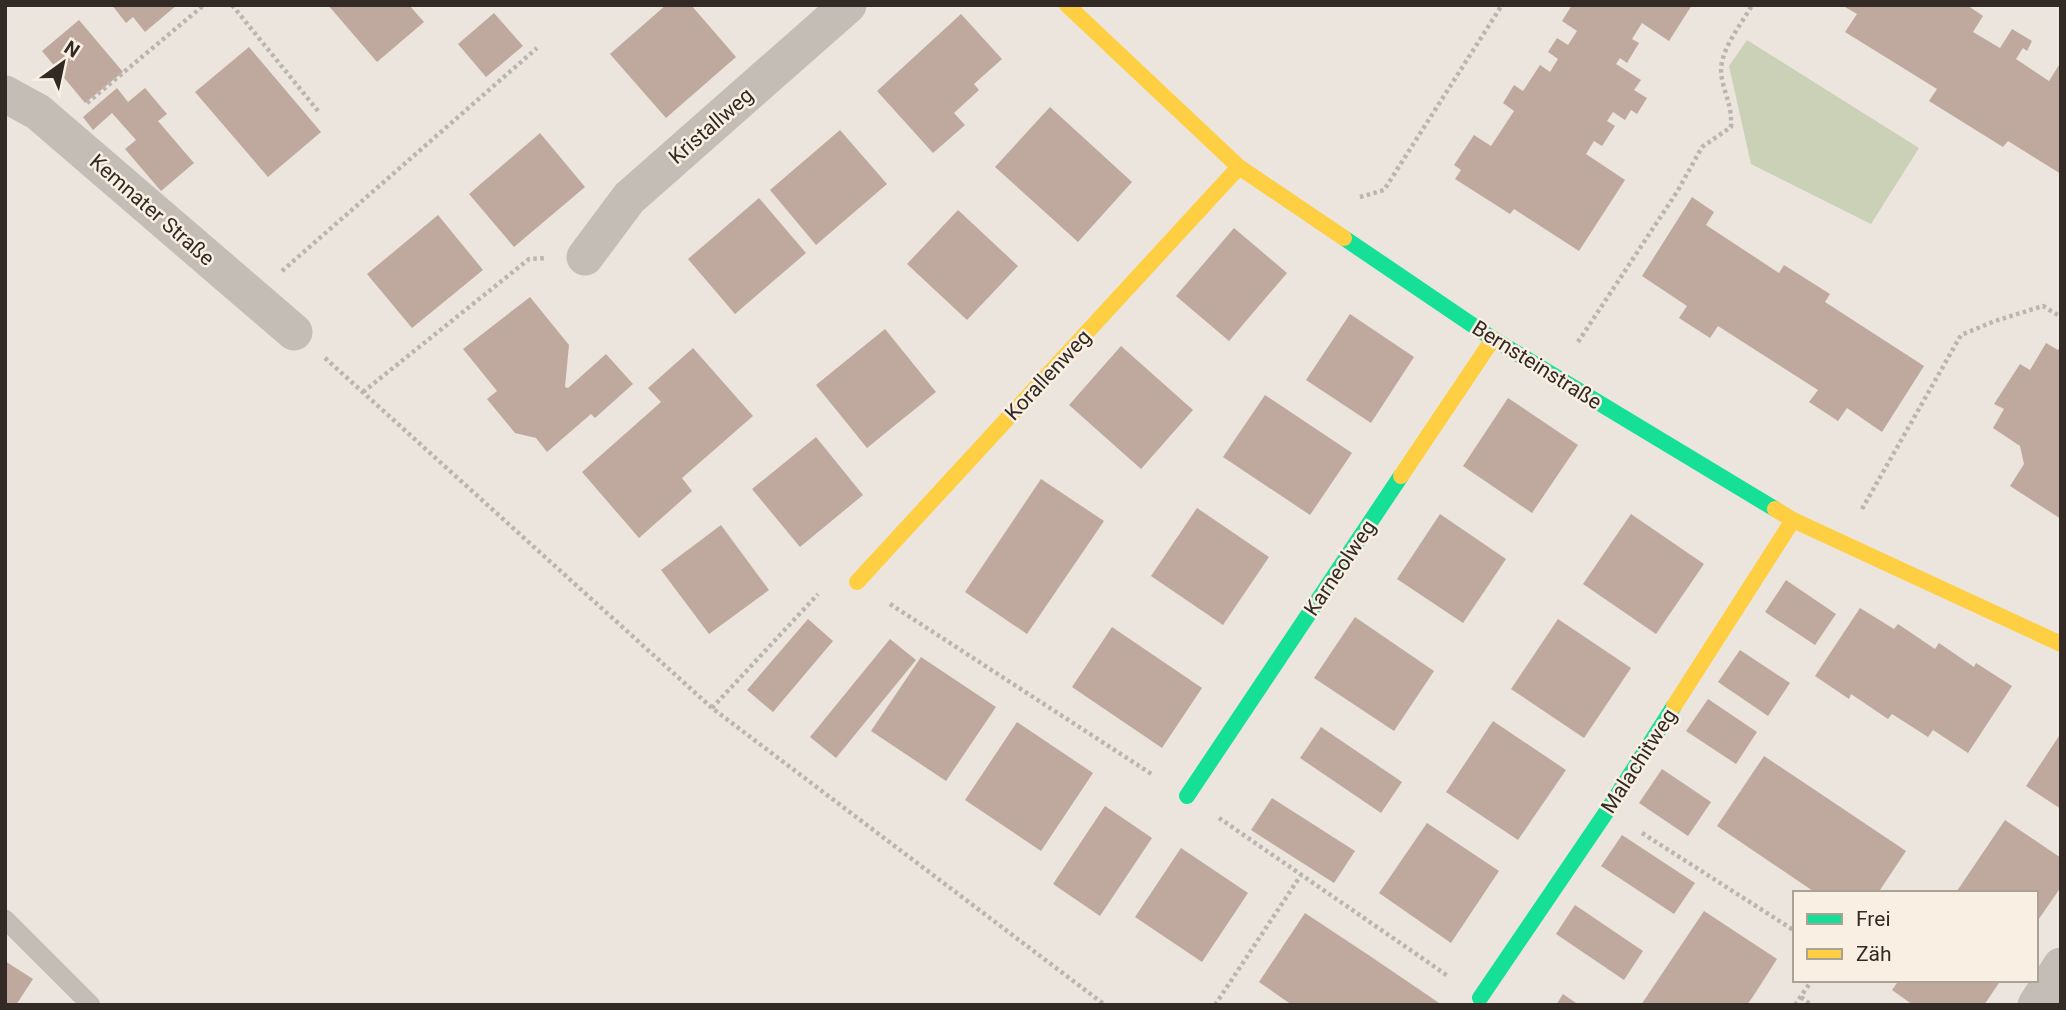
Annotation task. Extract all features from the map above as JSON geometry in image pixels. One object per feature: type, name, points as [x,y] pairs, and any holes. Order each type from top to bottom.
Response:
[{"type":"street","name":"Kristallweg","points":[[585,257],[629,198],[848,5]]},
{"type":"street","name":"Bernsteinstraße","points":[[1067,5],[1239,167],[1493,339],[1793,520],[2061,644]]},
{"type":"street","name":"Kemnater Straße","points":[[5,94],[38,112],[294,332]]},
{"type":"street","name":"Korallenweg","points":[[857,582],[1239,167]]},
{"type":"street","name":"Karneolweg","points":[[1186,796],[1493,339]]},
{"type":"street","name":"Malachitweg","points":[[1480,998],[1607,811],[1793,520]]},
{"type":"street","points":[[2036,1005],[2061,967]]},
{"type":"lane","points":[[5,919],[91,1005]]},
{"type":"path","points":[[57,128],[204,5]]},
{"type":"path","points":[[232,5],[318,111]]},
{"type":"path","points":[[1330,229],[1353,199],[1384,190],[1502,5]]},
{"type":"path","points":[[1555,377],[1677,192],[1702,147],[1731,127],[1732,110],[1721,78],[1721,61],[1752,5]]},
{"type":"path","points":[[252,297],[537,48]]},
{"type":"path","points":[[363,392],[529,259],[585,257]]},
{"type":"path","points":[[1842,543],[1961,335],[2043,306],[2061,317]]},
{"type":"path","points":[[294,332],[712,708],[1105,1005]]},
{"type":"path","points":[[712,708],[840,571],[1186,796],[1480,998]]},
{"type":"path","points":[[1607,811],[1793,930]]},
{"type":"path","points":[[1215,1005],[1301,875]]},
{"type":"path","points":[[1796,1005],[1811,982]]},
{"type":"path","points":[[1801,997],[1811,1005]]},
{"type":"green space","points":[[1747,40],[1919,148],[1871,224],[1751,164],[1729,66]]},
{"type":"building","points":[[112,5],[177,5],[145,32],[133,17],[126,23]]},
{"type":"building","points":[[328,5],[409,5],[424,22],[377,62]]},
{"type":"building","points":[[666,5],[691,5],[736,57],[666,118],[610,54]]},
{"type":"building","points":[[1572,5],[1692,5],[1669,41],[1642,23],[1632,39],[1639,43],[1627,63],[1620,58],[1616,64],[1641,80],[1634,90],[1647,98],[1637,114],[1631,110],[1625,120],[1613,112],[1607,121],[1615,126],[1602,146],[1594,141],[1586,154],[1625,180],[1579,251],[1514,209],[1510,214],[1455,179],[1461,170],[1454,165],[1474,135],[1491,146],[1514,111],[1503,103],[1514,85],[1523,91],[1540,65],[1550,72],[1558,59],[1548,52],[1557,38],[1568,45],[1577,31],[1562,21]]},
{"type":"building","points":[[1967,5],[1983,16],[1973,32],[2000,48],[2012,29],[2032,41],[2027,51],[2023,48],[2016,59],[2049,81],[2059,65],[2061,67],[2061,174],[2008,141],[2003,147],[1929,101],[1937,89],[1845,32],[1857,14],[1845,7]]},
{"type":"building","points":[[494,13],[523,46],[486,77],[458,44]]},
{"type":"building","points":[[961,14],[1002,59],[974,84],[979,90],[954,113],[965,125],[933,153],[877,91]]},
{"type":"building","points":[[79,20],[123,72],[85,103],[42,51]]},
{"type":"building","points":[[249,47],[321,132],[268,177],[195,92]]},
{"type":"building","points":[[117,88],[128,102],[145,88],[167,114],[158,121],[194,163],[161,191],[125,149],[136,140],[112,113],[93,130],[83,117]]},
{"type":"building","points":[[1050,107],[1132,182],[1078,242],[995,167]]},
{"type":"building","points":[[840,130],[887,184],[816,245],[770,190]]},
{"type":"building","points":[[540,133],[585,187],[514,247],[469,194]]},
{"type":"building","points":[[1692,197],[1714,212],[1706,225],[1779,273],[1784,265],[1830,294],[1825,302],[1924,366],[1882,432],[1847,408],[1838,421],[1809,402],[1818,390],[1718,326],[1710,338],[1679,318],[1687,306],[1642,276]]},
{"type":"building","points":[[759,198],[806,253],[735,314],[688,259]]},
{"type":"building","points":[[958,210],[1018,266],[967,320],[907,264]]},
{"type":"building","points":[[438,215],[483,270],[412,328],[367,274]]},
{"type":"building","points":[[1234,228],[1287,273],[1229,341],[1176,296]]},
{"type":"building","points":[[530,297],[569,345],[565,387],[568,388],[606,354],[633,384],[595,418],[591,414],[547,452],[536,438],[515,433],[487,399],[497,391],[463,349]]},
{"type":"building","points":[[1350,314],[1414,357],[1371,423],[1306,380]]},
{"type":"building","points":[[885,329],[936,392],[867,448],[816,385]]},
{"type":"building","points":[[2046,343],[2058,350],[2061,346],[2061,519],[2010,486],[2024,464],[2020,446],[1993,428],[2004,409],[1994,404],[2020,364],[2030,370]]},
{"type":"building","points":[[1121,346],[1193,410],[1141,469],[1069,405]]},
{"type":"building","points":[[693,348],[753,416],[682,478],[692,491],[639,538],[582,472],[661,402],[648,388]]},
{"type":"building","points":[[1265,395],[1352,453],[1310,515],[1223,457]]},
{"type":"building","points":[[1508,398],[1578,445],[1532,513],[1463,466]]},
{"type":"building","points":[[816,437],[863,495],[800,547],[752,489]]},
{"type":"building","points":[[1041,479],[1104,521],[1027,634],[965,592]]},
{"type":"building","points":[[1197,508],[1269,557],[1223,625],[1151,576]]},
{"type":"building","points":[[1440,514],[1506,559],[1463,623],[1397,579]]},
{"type":"building","points":[[1631,514],[1704,564],[1656,634],[1583,584]]},
{"type":"building","points":[[721,525],[769,590],[709,634],[661,570]]},
{"type":"building","points":[[1786,580],[1836,614],[1815,645],[1765,612]]},
{"type":"building","points":[[1860,608],[1894,629],[1898,624],[1935,649],[1939,643],[1974,667],[1976,663],[2012,686],[1968,753],[1933,730],[1928,737],[1892,714],[1888,719],[1851,694],[1849,699],[1815,676]]},
{"type":"building","points":[[1355,617],[1434,671],[1394,731],[1314,678]]},
{"type":"building","points":[[808,619],[833,641],[773,712],[747,690]]},
{"type":"building","points":[[1558,619],[1631,668],[1584,738],[1511,689]]},
{"type":"building","points":[[1112,627],[1202,688],[1162,748],[1072,687]]},
{"type":"building","points":[[890,639],[916,660],[836,758],[810,737]]},
{"type":"building","points":[[1740,650],[1790,683],[1768,716],[1718,682]]},
{"type":"building","points":[[921,657],[996,707],[946,781],[871,731]]},
{"type":"building","points":[[1708,699],[1757,732],[1736,764],[1686,731]]},
{"type":"building","points":[[1493,721],[1566,770],[1518,840],[1446,792]]},
{"type":"building","points":[[1017,722],[1093,773],[1041,851],[965,800]]},
{"type":"building","points":[[1321,727],[1402,782],[1381,813],[1300,758]]},
{"type":"building","points":[[2061,733],[2061,809],[2026,786]]},
{"type":"building","points":[[1764,756],[1906,851],[1879,891],[1813,891],[1717,826]]},
{"type":"building","points":[[1662,769],[1711,802],[1688,836],[1639,803]]},
{"type":"building","points":[[1272,798],[1355,851],[1334,883],[1251,830]]},
{"type":"building","points":[[1105,806],[1152,838],[1100,916],[1053,884]]},
{"type":"building","points":[[2005,820],[2061,858],[2061,887],[2038,920],[2038,891],[1957,891]]},
{"type":"building","points":[[1427,823],[1499,871],[1451,943],[1379,893]]},
{"type":"building","points":[[1622,835],[1695,883],[1674,914],[1601,866]]},
{"type":"building","points":[[1181,848],[1248,893],[1202,962],[1135,917]]},
{"type":"building","points":[[1575,905],[1643,951],[1624,980],[1556,934]]},
{"type":"building","points":[[1704,911],[1777,959],[1754,995],[1747,1005],[1641,1005]]},
{"type":"building","points":[[1305,913],[1442,1005],[1292,1005],[1259,982]]},
{"type":"building","points":[[5,961],[33,979],[16,1005],[5,1005]]},
{"type":"building","points":[[1898,982],[2000,982],[1984,1005],[1913,1005],[1892,990]]},
{"type":"building","points":[[1563,994],[1579,1005],[1556,1005]]},
{"type":"traffic: fast","points":[[1344,238],[1493,339],[1775,509]]},
{"type":"traffic: fast","points":[[1187,796],[1401,476]]},
{"type":"traffic: fast","points":[[1480,998],[1607,811],[1674,706]]},
{"type":"traffic: slow","points":[[1067,5],[1239,167],[1344,238]]},
{"type":"traffic: slow","points":[[857,582],[1239,167]]},
{"type":"traffic: slow","points":[[1401,476],[1493,339]]},
{"type":"traffic: slow","points":[[1775,509],[1793,520],[2061,644]]},
{"type":"traffic: slow","points":[[1674,706],[1793,520]]}]
